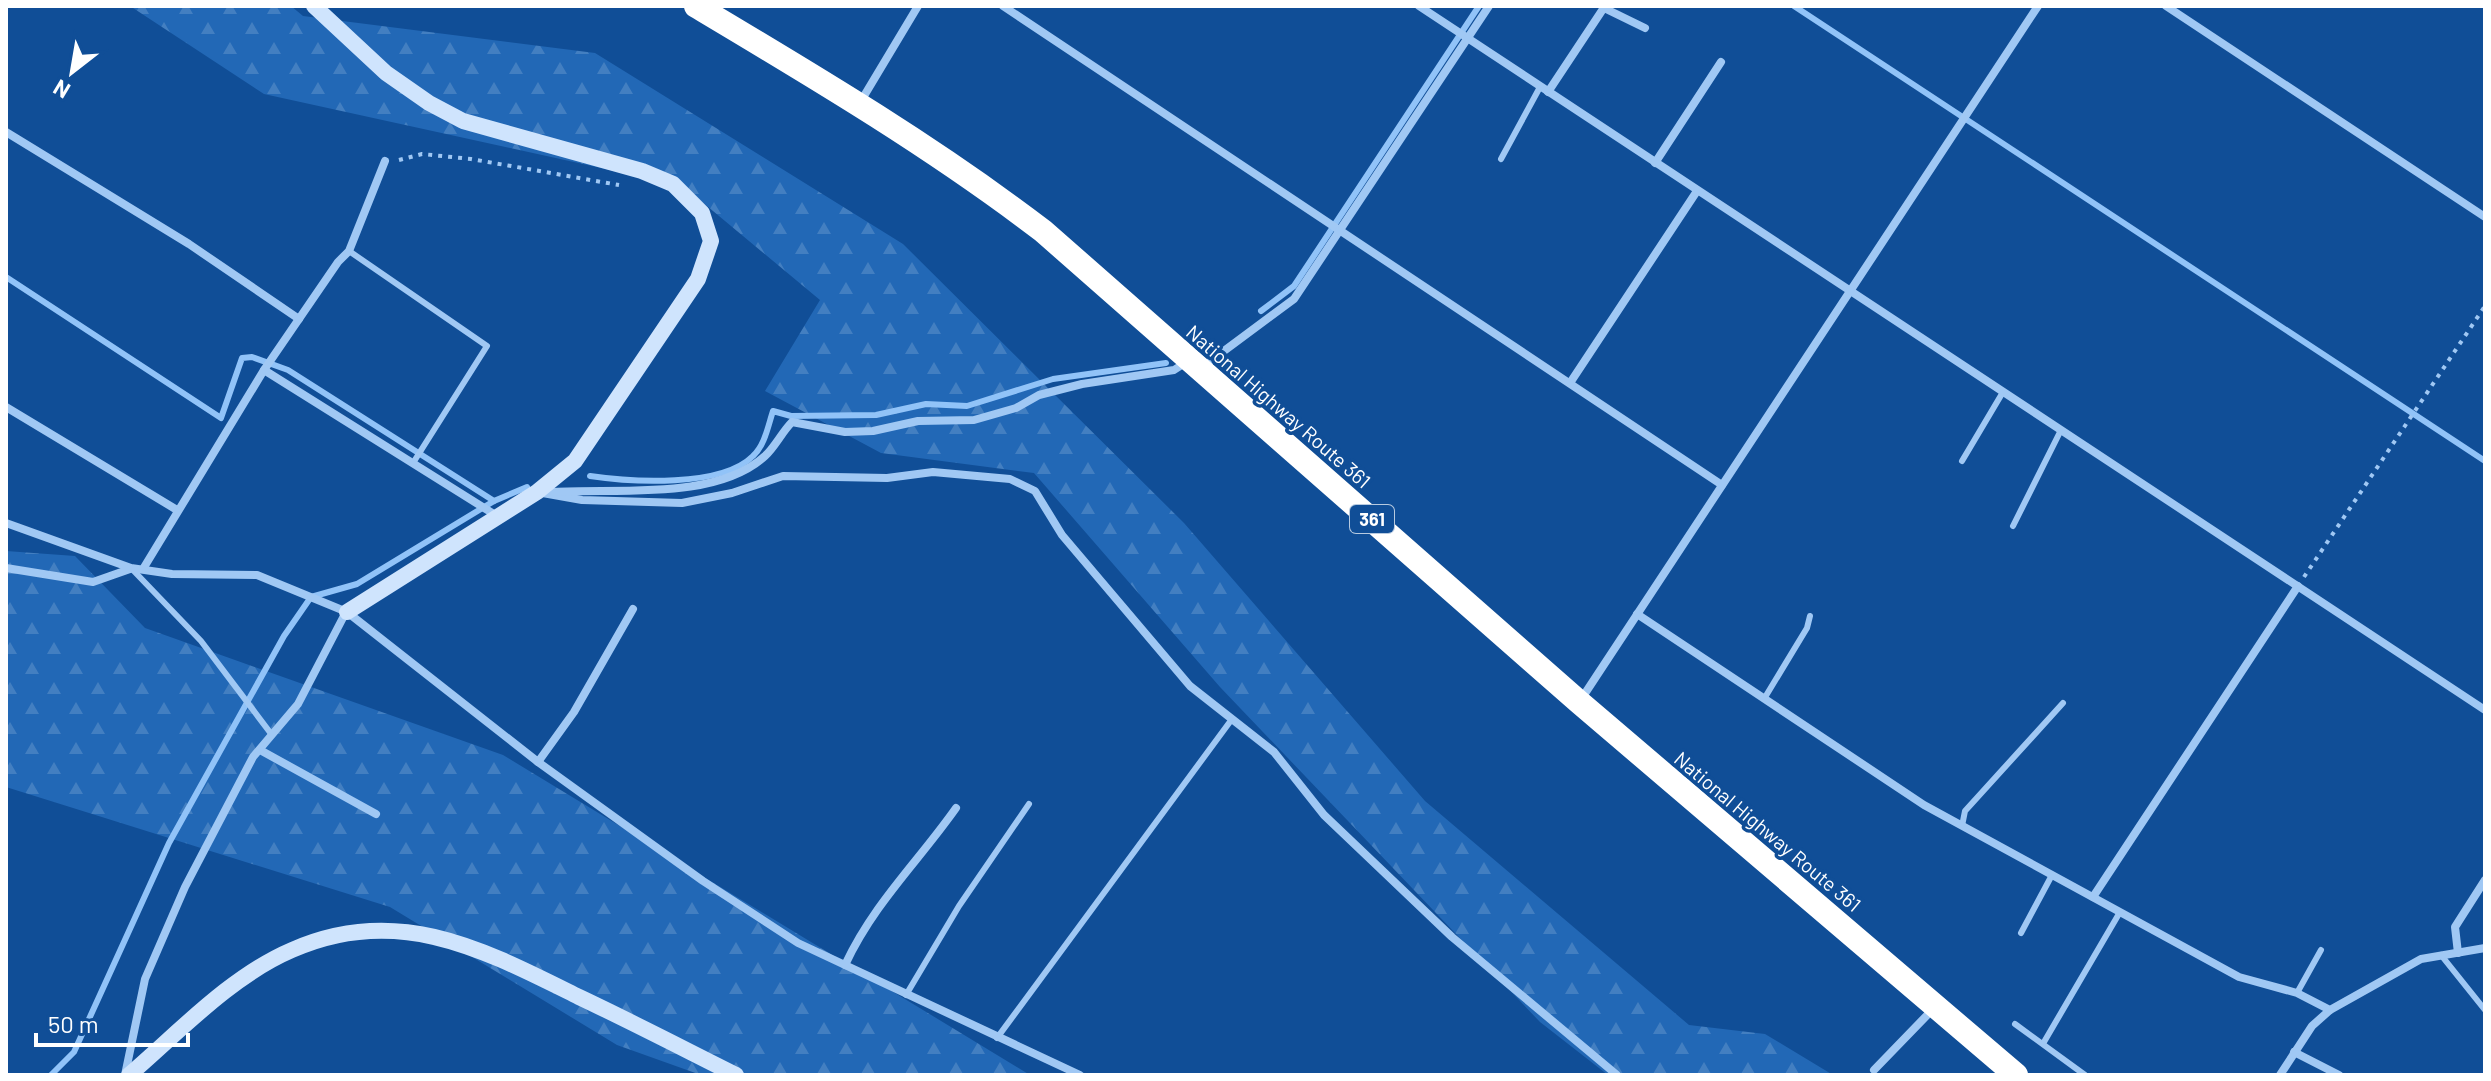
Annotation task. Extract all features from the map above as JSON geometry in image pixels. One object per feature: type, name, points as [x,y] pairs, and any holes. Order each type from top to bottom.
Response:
[{"type":"highway","name":"National Highway Route 361","points":[[696,6],[860,103],[966,172],[1043,231],[1579,702],[2016,1075]]},
{"type":"street","points":[[127,1075],[145,979],[185,887],[260,750],[298,704],[347,612],[537,492],[575,461],[698,279],[711,241],[702,213],[673,184],[642,171],[492,131],[429,103],[386,73],[314,6]]},
{"type":"street","points":[[860,103],[918,6]]},
{"type":"street","points":[[1003,6],[1722,485]]},
{"type":"street","points":[[1419,6],[2485,710]]},
{"type":"street","points":[[537,492],[676,489],[735,477],[766,456],[792,422],[845,432],[873,431],[918,421],[974,420],[1016,408],[1039,395],[1082,384],[1194,365],[1294,299],[1336,228],[1463,35],[1489,6]]},
{"type":"street","points":[[1579,702],[2038,6]]},
{"type":"street","points":[[2166,6],[2485,217]]},
{"type":"street","points":[[1544,90],[1605,7],[1645,28]]},
{"type":"street","points":[[1655,163],[1721,62]]},
{"type":"street","points":[[6,132],[189,244],[299,319]]},
{"type":"street","points":[[143,569],[264,370],[349,251],[385,161]]},
{"type":"street","points":[[1570,383],[1697,191]]},
{"type":"street","points":[[264,370],[498,516]]},
{"type":"street","points":[[6,407],[177,510]]},
{"type":"street","points":[[537,492],[582,500],[682,503],[732,493],[783,476],[887,478],[933,472],[1010,479],[1035,491],[1062,535],[1190,686],[1274,752],[1324,815],[1442,927],[1617,1075]]},
{"type":"street","points":[[6,523],[131,568],[172,574],[257,575],[347,612],[538,762],[714,889],[798,943],[1080,1075]]},
{"type":"street","points":[[6,568],[93,582],[131,568]]},
{"type":"street","points":[[2093,897],[2298,586]]},
{"type":"street","points":[[538,762],[574,712],[633,609]]},
{"type":"street","points":[[1637,614],[1924,805],[2239,977],[2297,993],[2330,1010]]},
{"type":"street","points":[[260,750],[376,814]]},
{"type":"street","points":[[845,965],[862,929],[888,890],[921,857],[956,808]]},
{"type":"street","points":[[2458,953],[2455,927],[2485,880]]},
{"type":"street","points":[[127,1075],[229,989],[290,951],[334,935],[378,930],[431,934],[483,950],[736,1075]]},
{"type":"street","points":[[2280,1075],[2312,1026],[2330,1010],[2421,959],[2485,948]]},
{"type":"street","points":[[1874,1070],[1936,1006]]},
{"type":"street","points":[[2294,1052],[2339,1075]]},
{"type":"lane","points":[[1501,159],[1544,90]]},
{"type":"lane","points":[[349,251],[487,346],[413,463]]},
{"type":"lane","points":[[1962,461],[2003,392]]},
{"type":"lane","points":[[2013,526],[2061,430]]},
{"type":"lane","points":[[131,568],[201,641],[272,735]]},
{"type":"lane","points":[[1764,699],[1807,628],[1810,616]]},
{"type":"lane","points":[[1962,826],[1965,811],[2063,703]]},
{"type":"lane","points":[[997,1038],[1232,719]]},
{"type":"lane","points":[[906,995],[959,906],[1029,804]]},
{"type":"lane","points":[[2021,933],[2052,875]]},
{"type":"lane","points":[[2044,1042],[2120,912]]},
{"type":"lane","points":[[2297,993],[2321,950]]},
{"type":"lane","points":[[2441,955],[2485,1010]]},
{"type":"lane","points":[[2015,1024],[2044,1042],[2085,1075]]},
{"type":"path","points":[[381,171],[398,160],[422,154],[633,188]]},
{"type":"path","points":[[2298,586],[2485,306]]},
{"type":"green space","points":[[130,6],[291,6],[303,16],[595,53],[903,244],[1184,523],[1425,801],[1689,1025],[1765,1034],[1833,1075],[1608,1075],[1540,1022],[1220,687],[1034,473],[881,453],[765,391],[820,300],[683,186],[264,94]]},
{"type":"green space","points":[[6,551],[75,556],[145,628],[503,755],[1030,1075],[701,1075],[617,1045],[390,907],[6,787]]},
{"type":"waterway","points":[[1261,311],[1294,286],[1479,6]]},
{"type":"waterway","points":[[1794,6],[2485,461]]},
{"type":"waterway","points":[[6,277],[221,418],[242,358],[252,357],[288,370],[494,501]]},
{"type":"waterway","points":[[590,476],[651,481],[698,478],[720,473],[738,466],[757,452],[773,411],[791,416],[876,415],[926,404],[967,406],[1053,379],[1166,363]]},
{"type":"waterway","points":[[51,1075],[74,1052],[169,843],[284,636],[311,597],[357,584],[494,501],[527,487]]}]
